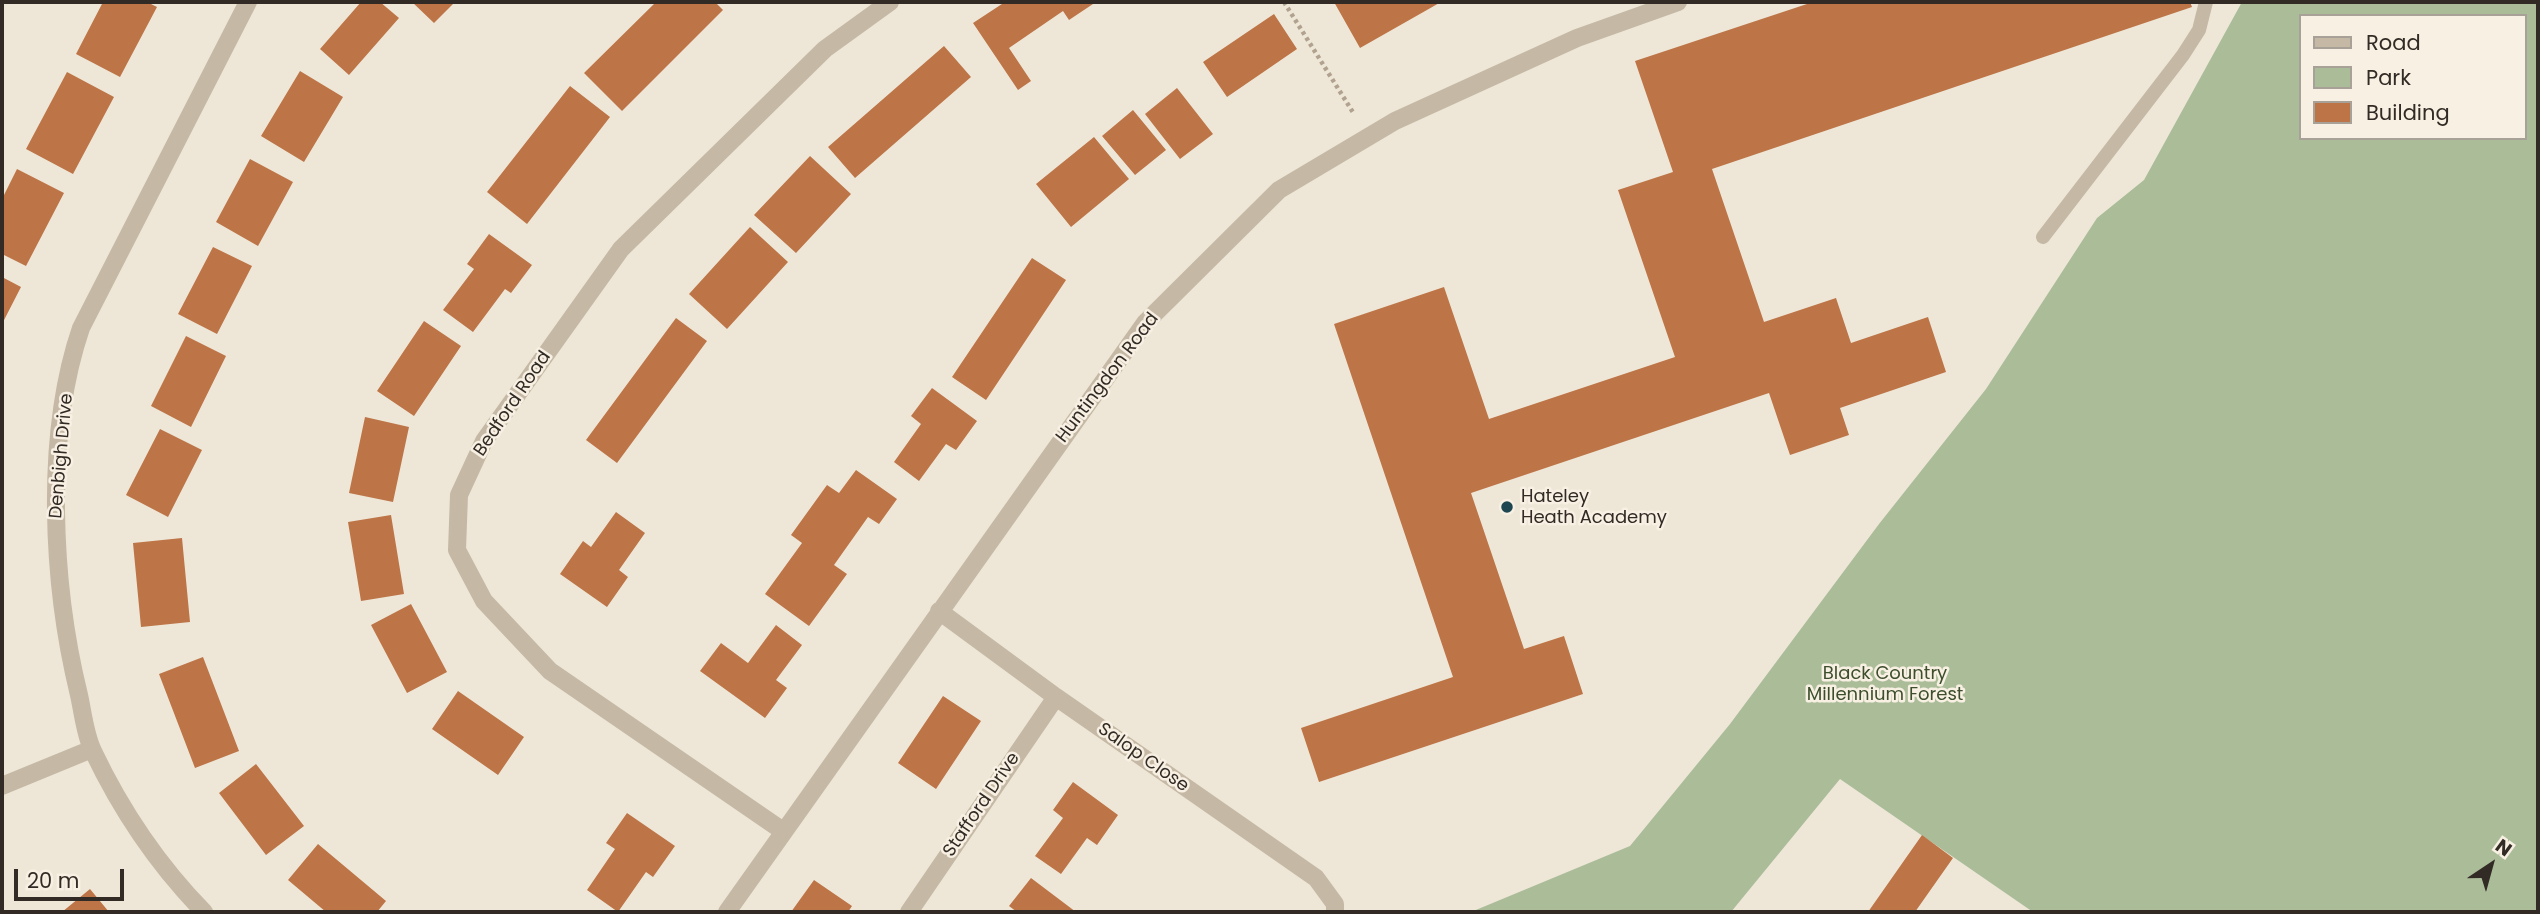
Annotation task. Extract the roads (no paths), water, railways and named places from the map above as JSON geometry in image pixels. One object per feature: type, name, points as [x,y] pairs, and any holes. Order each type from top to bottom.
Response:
[{"type":"street","name":"Denbigh Drive","points":[[204,912],[177,884],[142,837],[92,749],[65,638],[55,542],[60,444],[72,356],[82,328],[248,2]]},
{"type":"street","name":"Bedford Road","points":[[783,831],[550,671],[484,601],[457,550],[459,495],[484,441],[621,249],[825,49],[890,2]]},
{"type":"street","name":"Huntingdon Road","points":[[727,912],[1144,323],[1279,190],[1395,121],[1577,38],[1678,2]]},
{"type":"street","name":"Salop Close","points":[[939,611],[1056,697],[1316,878],[1335,904],[1335,912]]},
{"type":"street","name":"Stafford Drive","points":[[909,912],[1056,697]]},
{"type":"street","points":[[2,786],[92,749]]},
{"type":"lane","points":[[2043,237],[2183,55],[2199,30],[2206,2]]},
{"type":"place","name":"Hateley Heath Academy","points":[[1507,507]]},
{"type":"park label","name":"Black Country Millennium Forest","points":[[1885,684]]}]
